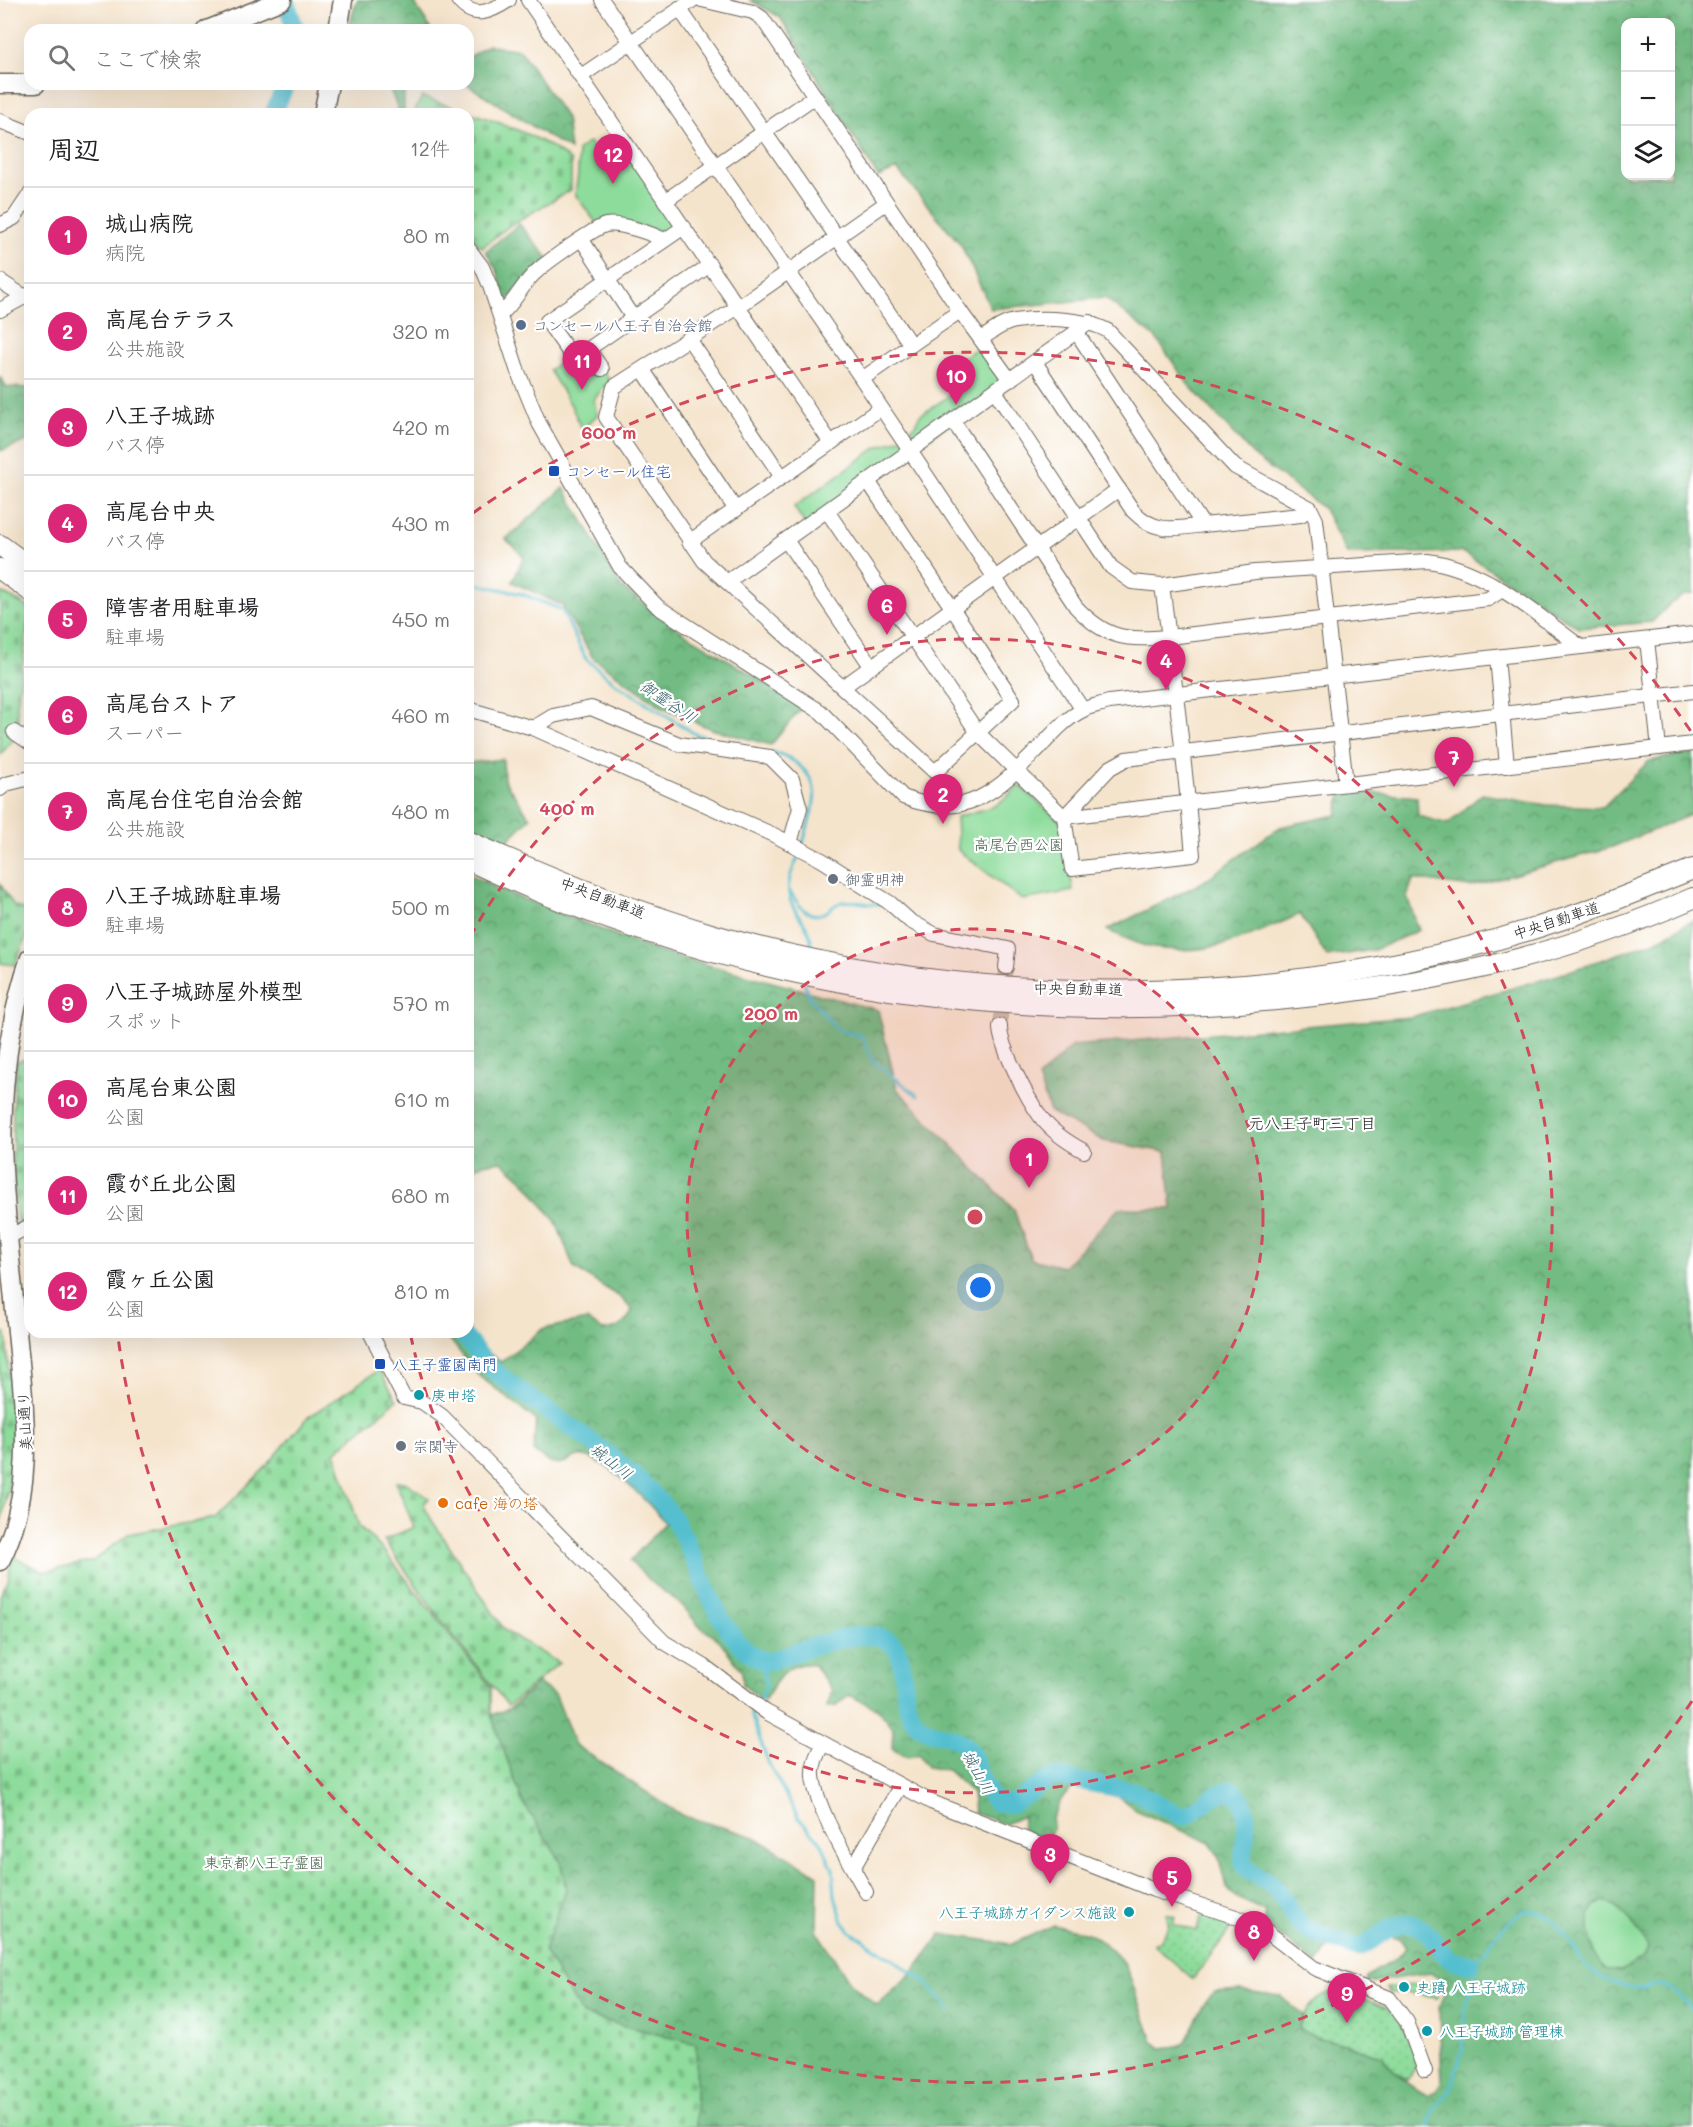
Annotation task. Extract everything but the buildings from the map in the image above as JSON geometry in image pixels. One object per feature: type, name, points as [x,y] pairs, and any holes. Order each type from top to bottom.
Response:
[{"type":"highway","points":[[0,545],[24,563]]},
{"type":"highway","points":[[0,569],[24,587]]},
{"type":"highway","name":"中央自動車道","points":[[474,844],[578,888],[644,913],[714,934],[789,963]]},
{"type":"highway","name":"中央自動車道","points":[[474,863],[574,907],[639,930],[927,996],[1041,1007],[1188,1006],[1282,1000],[1400,985],[1518,961],[1614,931],[1693,898]]},
{"type":"highway","name":"中央自動車道","points":[[819,970],[986,985],[1076,989],[1161,989],[1297,978],[1359,969],[1482,943],[1561,920],[1693,869]]},
{"type":"main road","points":[[339,24],[344,0]]},
{"type":"main road","points":[[222,24],[277,2]]},
{"type":"main road","points":[[0,84],[24,84]]},
{"type":"main road","points":[[324,108],[328,90]]},
{"type":"main road","name":"美山通り","points":[[0,1561],[17,1510],[26,1458],[25,1417],[2,1167],[4,1088],[13,1022],[24,981]]},
{"type":"street","points":[[458,0],[463,7],[477,14],[488,12],[509,0]]},
{"type":"street","points":[[528,0],[831,443]]},
{"type":"street","points":[[602,0],[862,379],[1083,710]]},
{"type":"street","points":[[580,76],[693,0]]},
{"type":"street","points":[[702,0],[753,12],[762,18],[886,203],[1010,380]]},
{"type":"street","points":[[679,8],[911,345]]},
{"type":"street","points":[[665,201],[814,97]]},
{"type":"street","points":[[0,121],[24,131]]},
{"type":"street","points":[[0,225],[14,218],[24,203]]},
{"type":"street","points":[[608,378],[643,370],[788,273],[886,203]]},
{"type":"street","points":[[500,315],[535,272],[608,224],[655,235],[664,240]]},
{"type":"street","points":[[684,227],[547,321],[574,359],[710,266]]},
{"type":"street","points":[[582,240],[633,318]]},
{"type":"street","points":[[474,256],[482,267],[538,423],[620,567],[658,607],[821,712],[903,796],[939,807],[957,805],[988,795],[1016,772],[1056,730],[1083,710],[1109,702],[1175,692],[1693,634]]},
{"type":"street","points":[[0,281],[24,294]]},
{"type":"street","points":[[0,310],[24,298]]},
{"type":"street","points":[[862,379],[960,311]]},
{"type":"street","points":[[981,339],[1001,326],[1014,321],[1090,322],[1108,331],[1235,467],[1310,508],[1316,520],[1346,784]]},
{"type":"street","points":[[727,582],[1090,322]]},
{"type":"street","points":[[1077,333],[1203,525]]},
{"type":"street","points":[[688,339],[782,477]]},
{"type":"street","points":[[588,349],[608,378],[606,417],[704,561],[935,772],[1013,700],[868,481]]},
{"type":"street","points":[[1035,362],[1133,511],[1153,527],[1171,530],[1301,515],[1310,508]]},
{"type":"street","points":[[643,370],[736,510]]},
{"type":"street","points":[[994,391],[1111,567],[1122,576],[1145,585],[1162,585],[1255,572],[1321,566],[1428,561],[1445,564],[1479,576],[1581,647]]},
{"type":"street","points":[[689,542],[881,408]]},
{"type":"street","points":[[953,421],[1076,607],[1098,629],[1108,634],[1136,639],[1169,637],[1488,599],[1502,590]]},
{"type":"street","points":[[843,687],[1119,489]]},
{"type":"street","points":[[827,511],[911,638],[978,733],[1064,817],[1072,870],[1193,855],[1189,802],[1162,585]]},
{"type":"street","points":[[786,540],[872,666]]},
{"type":"street","points":[[1647,639],[1659,748]]},
{"type":"street","points":[[1497,657],[1507,766]]},
{"type":"street","points":[[1064,817],[1110,768],[1126,759],[1693,691]]},
{"type":"street","points":[[533,728],[553,716],[591,708],[679,744],[770,757],[792,780],[800,808],[797,846]]},
{"type":"street","points":[[474,711],[533,728],[797,846],[887,901],[910,921],[934,934],[1008,949],[1006,967]]},
{"type":"street","points":[[14,732],[24,739]]},
{"type":"street","points":[[1064,817],[1693,744]]},
{"type":"street","points":[[0,789],[6,784],[24,780]]},
{"type":"street","points":[[1000,1026],[1002,1045],[1039,1115],[1066,1141],[1083,1151]]},
{"type":"street","points":[[8,1237],[24,1229]]},
{"type":"street","points":[[373,1338],[404,1398],[422,1402],[442,1416],[654,1634],[753,1703],[822,1745],[931,1802],[1078,1861],[1257,1924],[1314,1968],[1389,1998],[1415,2038],[1425,2071]]},
{"type":"street","points":[[822,1745],[814,1762],[813,1776],[817,1795],[866,1892]]},
{"type":"street","points":[[853,1868],[900,1787]]},
{"type":"green space","points":[[357,0],[413,0],[427,24],[350,24]]},
{"type":"green space","points":[[750,0],[1693,0],[1693,594],[1684,595],[1668,606],[1652,622],[1579,628],[1463,552],[1347,554],[1324,509],[1253,455],[1188,384],[1156,338],[1105,298],[991,309],[961,245],[897,169],[878,177],[780,17]]},
{"type":"green space","points":[[488,45],[520,50],[566,118],[570,150],[474,89],[474,54]]},
{"type":"green space","points":[[390,90],[404,90],[404,108],[398,108]]},
{"type":"green space","points":[[422,97],[455,108],[416,108]]},
{"type":"green space","points":[[474,114],[539,140],[571,161],[571,190],[512,224],[482,247],[474,240]]},
{"type":"green space","points":[[620,141],[676,223],[674,229],[668,233],[606,218],[597,224],[575,194],[578,150],[589,142],[600,156]]},
{"type":"green space","points":[[519,224],[548,258],[506,301],[498,273],[486,251]]},
{"type":"green space","points":[[984,343],[1010,380],[806,526],[794,507],[876,448],[902,438],[916,424],[919,416],[952,394],[940,374]]},
{"type":"green space","points":[[588,349],[610,381],[594,399],[597,415],[582,430],[571,405],[549,370],[571,355]]},
{"type":"green space","points":[[0,377],[7,387],[24,388],[24,442],[0,451]]},
{"type":"green space","points":[[564,488],[621,587],[681,631],[803,706],[771,745],[711,729],[661,706],[593,658],[562,605],[512,582],[524,557],[506,539]]},
{"type":"green space","points":[[0,592],[24,605],[24,653],[17,705],[19,733],[0,755]]},
{"type":"green space","points":[[1693,753],[1693,814],[1612,847],[1470,887],[1413,879],[1407,897],[1419,930],[1374,950],[1327,957],[1300,914],[1230,943],[1195,949],[1175,950],[1148,947],[1107,930],[1201,883],[1280,827],[1337,815],[1342,790],[1417,797],[1418,816],[1448,824],[1482,794],[1546,805],[1603,807],[1649,761]]},
{"type":"green space","points":[[503,759],[504,780],[530,818],[504,844],[474,830],[474,762]]},
{"type":"green space","name":"高尾台西公園","points":[[1020,786],[1064,825],[1073,891],[1022,900],[958,850],[956,817],[995,806]]},
{"type":"green space","points":[[474,876],[496,888],[656,951],[878,1010],[897,1089],[1014,1210],[1031,1259],[1063,1267],[1119,1208],[1172,1209],[1166,1152],[1104,1141],[1050,1112],[1038,1078],[1072,1046],[1411,1017],[1558,975],[1656,941],[1693,920],[1693,2127],[696,2127],[696,2044],[582,2015],[544,1951],[566,1889],[560,1861],[522,1801],[491,1715],[509,1709],[538,1683],[556,1696],[575,1745],[681,1815],[755,1837],[818,1875],[817,1932],[851,1984],[877,2005],[911,1975],[941,1934],[1012,1944],[1054,1925],[1088,1933],[1113,1950],[1127,1969],[1153,2041],[1161,2048],[1179,2046],[1185,2042],[1199,2013],[1215,1992],[1240,1990],[1280,1996],[1303,2015],[1299,2028],[1316,2037],[1382,2056],[1402,2078],[1427,2095],[1436,2091],[1442,2082],[1439,2008],[1447,1982],[1430,1973],[1368,1983],[1367,1977],[1398,1957],[1406,1948],[1401,1940],[1377,1931],[1344,1950],[1328,1948],[1317,1964],[1264,1924],[1266,1912],[1235,1897],[1226,1887],[1218,1855],[1210,1843],[1136,1810],[1119,1797],[1075,1786],[1062,1798],[1052,1818],[1053,1829],[1049,1835],[1041,1838],[1022,1830],[1023,1816],[1005,1824],[974,1813],[972,1793],[947,1770],[927,1767],[919,1754],[908,1757],[892,1749],[893,1728],[878,1709],[849,1695],[837,1706],[827,1707],[832,1690],[814,1665],[796,1665],[789,1668],[778,1679],[764,1701],[743,1685],[742,1671],[720,1641],[698,1625],[683,1606],[655,1585],[630,1561],[665,1523],[659,1515],[625,1482],[600,1463],[588,1457],[579,1456],[556,1464],[533,1451],[536,1420],[478,1375],[449,1338],[468,1338],[501,1362],[543,1329],[587,1320],[603,1331],[608,1330],[625,1322],[632,1310],[620,1297],[574,1268],[556,1222],[525,1182],[501,1161],[482,1164],[474,1169]],"holes":[[[1632,1922],[1648,1947],[1644,1957],[1604,1969],[1592,1946]]]},
{"type":"green space","points":[[0,884],[14,906],[24,910],[24,942],[15,965],[0,963]]},
{"type":"green space","points":[[24,1059],[24,1229],[18,1232],[13,1146],[13,1104],[17,1061]]},
{"type":"green space","points":[[0,1332],[6,1333],[12,1412],[12,1470],[0,1529]]},
{"type":"green space","name":"東京都八王子霊園","points":[[379,1370],[397,1400],[335,1452],[359,1526],[385,1552],[491,1687],[491,1715],[522,1801],[560,1861],[566,1889],[544,1951],[582,2015],[696,2044],[696,2127],[0,2127],[0,1595],[8,1581],[12,1556],[44,1572],[93,1561],[128,1534],[215,1518],[265,1468],[308,1417]]},
{"type":"green space","points":[[396,1482],[405,1482],[429,1498],[423,1504],[433,1522],[505,1631],[559,1663],[508,1706],[438,1616],[384,1540],[414,1527]]},
{"type":"green space","points":[[1604,1901],[1629,1920],[1648,1947],[1644,1958],[1621,1971],[1604,1969],[1595,1952],[1589,1932],[1591,1913]]},
{"type":"green space","points":[[1166,1913],[1175,1916],[1173,1924],[1196,1931],[1203,1913],[1235,1923],[1193,1979],[1153,1944],[1160,1941],[1169,1926]]},
{"type":"green space","points":[[1438,1982],[1437,1998],[1403,1992],[1390,1993],[1386,1988]]},
{"type":"green space","points":[[1334,1992],[1381,2005],[1398,2018],[1418,2062],[1408,2080],[1391,2070],[1382,2056],[1316,2037],[1298,2028],[1308,2010],[1317,2000]]},
{"type":"waterway","name":"城山川","points":[[285,0],[294,24]]},
{"type":"waterway","name":"城山川","points":[[276,108],[283,90]]},
{"type":"waterway","name":"御霊谷川","points":[[474,583],[522,594],[562,610],[586,659],[614,682],[695,734],[738,746]]},
{"type":"waterway","name":"御霊谷川","points":[[772,752],[796,763],[803,769],[812,784],[814,802],[803,844]]},
{"type":"waterway","name":"御霊谷川","points":[[801,853],[791,873],[788,888],[790,900],[811,939],[810,951]]},
{"type":"waterway","name":"御霊谷川","points":[[789,890],[804,910],[814,915],[826,912],[842,902],[881,904]]},
{"type":"waterway","name":"御霊谷川","points":[[803,980],[810,998],[837,1030],[862,1036],[872,1060],[918,1096]]},
{"type":"waterway","name":"城山川","points":[[465,1338],[497,1373],[587,1438],[651,1492],[680,1529],[720,1616],[732,1635],[747,1651],[766,1662],[838,1639],[859,1636],[877,1637],[892,1643],[900,1657],[906,1697],[914,1720],[924,1729],[950,1737],[966,1747],[973,1756],[984,1786],[995,1802],[1013,1804],[1046,1781],[1056,1777],[1134,1791],[1181,1816],[1188,1815],[1212,1797],[1230,1789],[1239,1797],[1244,1807],[1246,1829],[1243,1860],[1245,1866],[1275,1888],[1294,1917],[1304,1927],[1318,1935],[1357,1948],[1391,1927],[1413,1924],[1426,1931],[1451,1960],[1470,1964]]},
{"type":"waterway","points":[[758,1703],[766,1687],[762,1660]]},
{"type":"waterway","points":[[755,1708],[751,1715],[769,1764],[799,1819],[821,1842],[833,1869],[835,1896],[843,1922],[850,1931],[926,1982],[951,2010]]},
{"type":"waterway","points":[[1470,1964],[1474,1964],[1486,1951],[1491,1940],[1522,1911],[1536,1911],[1547,1915],[1556,1923],[1585,1965],[1594,1973],[1623,1986],[1642,1988],[1662,1986],[1677,1994],[1693,2010]]},
{"type":"waterway","points":[[1429,2127],[1432,2111],[1451,2090],[1463,2048],[1465,2006],[1475,1982],[1474,1964]]},
{"type":"tunnel","points":[[1000,1026],[1006,967]]},
{"type":"place","name":"霞ヶ丘公園","points":[[613,184]]},
{"type":"place","name":"コンセール八王子自治会館","points":[[521,325]]},
{"type":"place","name":"霞が丘北公園","points":[[582,390]]},
{"type":"place","name":"高尾台東公園","points":[[956,405]]},
{"type":"place","name":"コンセール住宅","points":[[554,471]]},
{"type":"place","name":"高尾台ストア","points":[[887,635]]},
{"type":"place","name":"高尾台中央","points":[[1166,690]]},
{"type":"place","name":"高尾台住宅自治会館","points":[[1454,787]]},
{"type":"place","name":"高尾台テラス","points":[[943,824]]},
{"type":"place","name":"御霊明神","points":[[833,879]]},
{"type":"place","name":"城山病院","points":[[1029,1188]]},
{"type":"place","name":"八王子霊園南門","points":[[380,1364]]},
{"type":"place","name":"庚申塔","points":[[419,1395]]},
{"type":"place","name":"宗関寺","points":[[401,1446]]},
{"type":"place","name":"cafe 海の塔","points":[[443,1503]]},
{"type":"place","name":"八王子城跡","points":[[1050,1884]]},
{"type":"place","name":"障害者用駐車場","points":[[1172,1907]]},
{"type":"place","name":"八王子城跡ガイダンス施設","points":[[1129,1912]]},
{"type":"place","name":"八王子城跡駐車場","points":[[1254,1961]]},
{"type":"place","name":"史蹟 八王子城跡","points":[[1404,1987]]},
{"type":"place","name":"八王子城跡屋外模型","points":[[1347,2023]]},
{"type":"place","name":"八王子城跡 管理棟","points":[[1427,2031]]},
{"type":"district","name":"元八王子町三丁目","points":[[1312,1122]]}]
